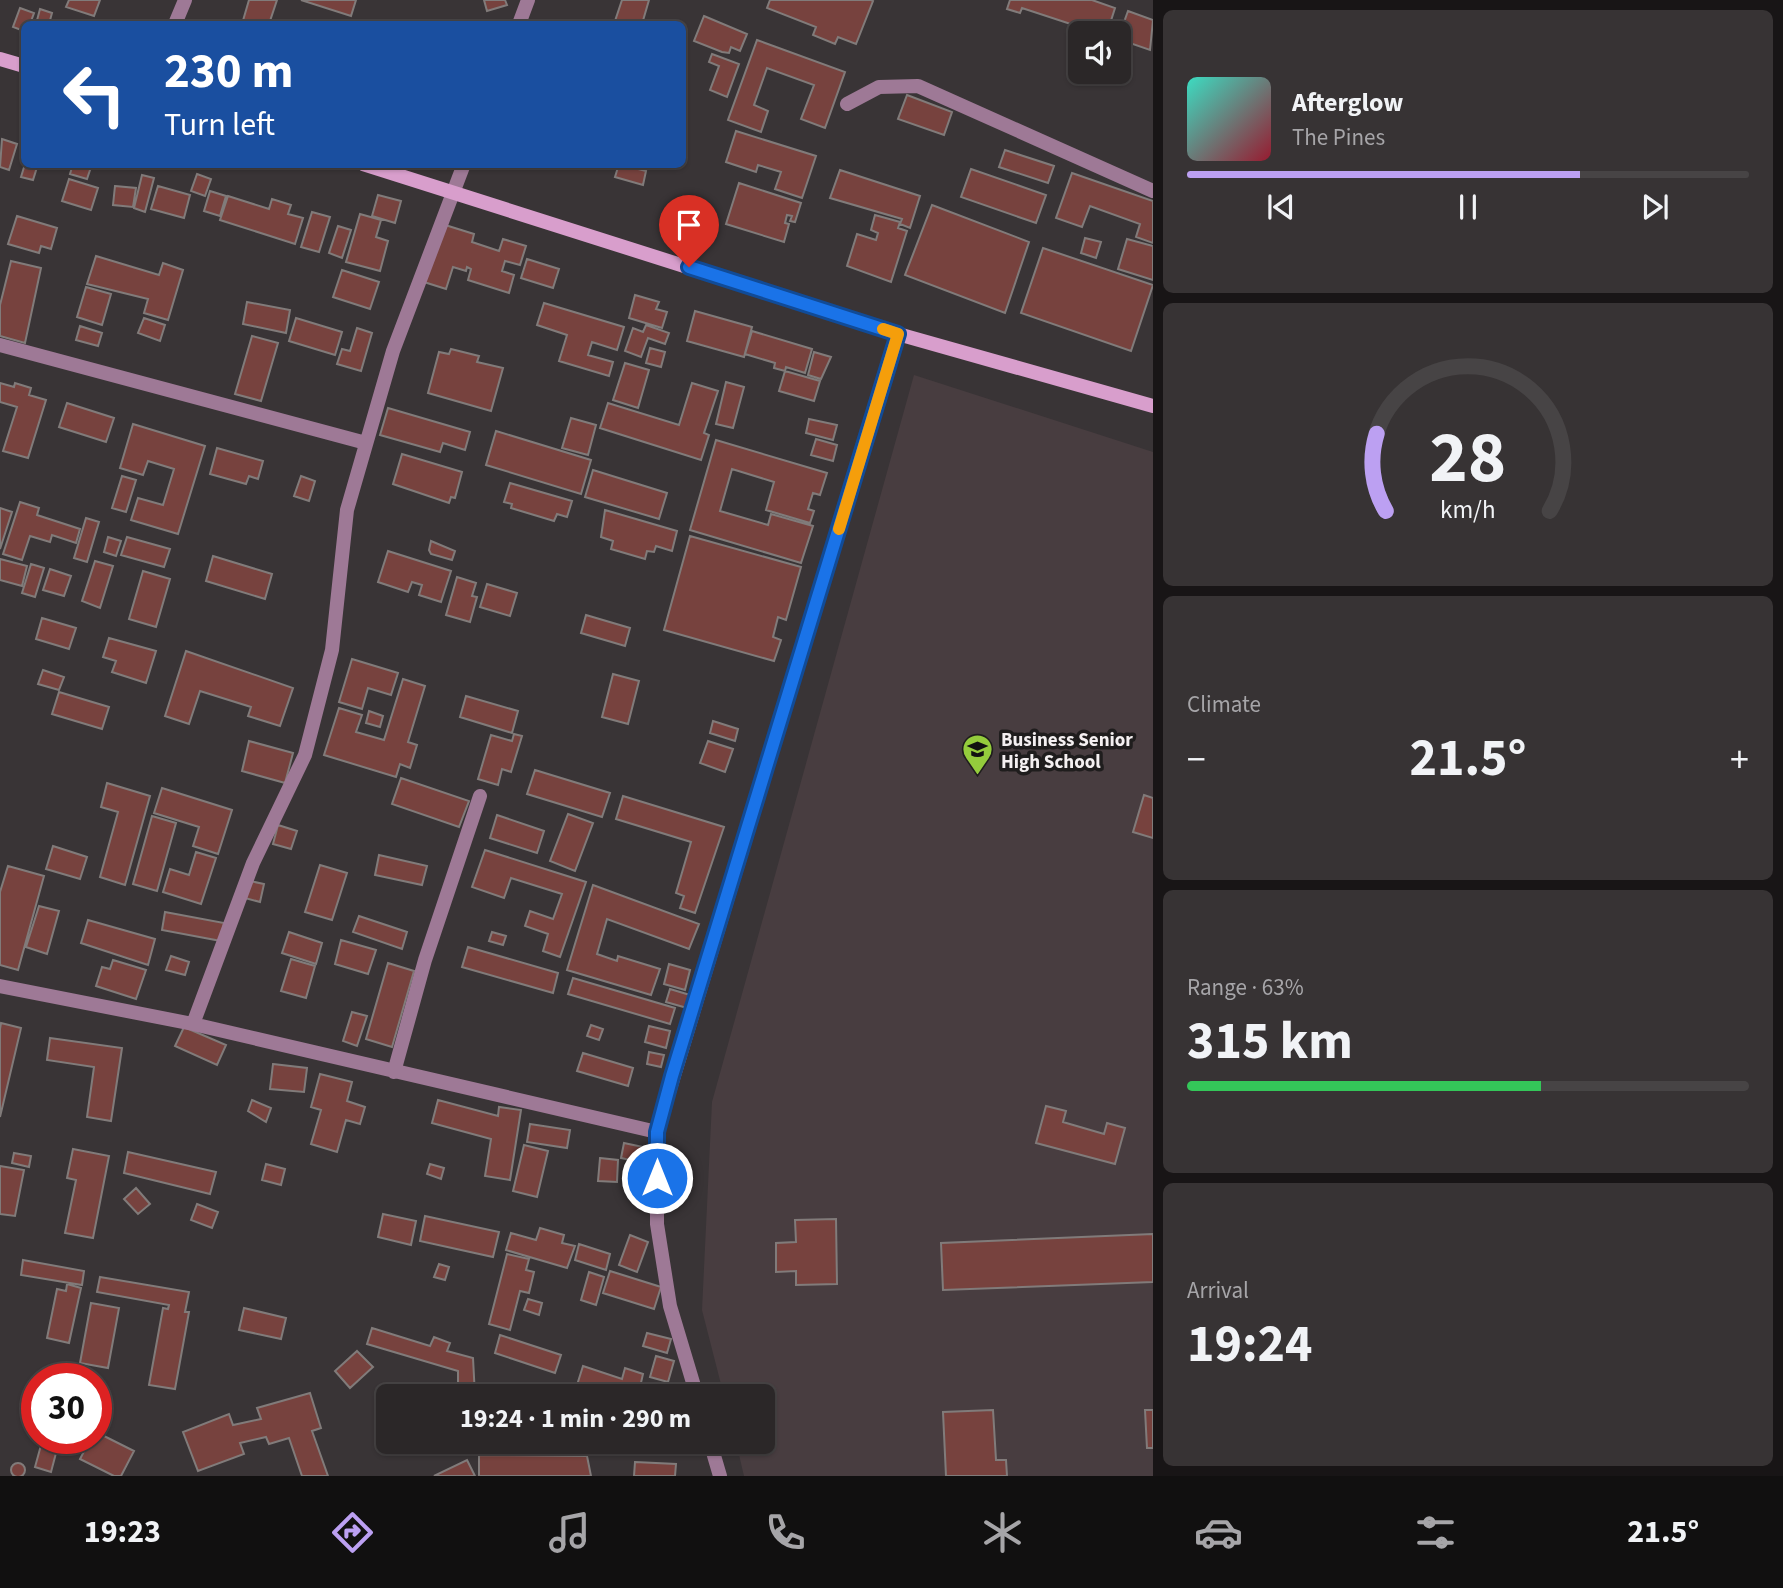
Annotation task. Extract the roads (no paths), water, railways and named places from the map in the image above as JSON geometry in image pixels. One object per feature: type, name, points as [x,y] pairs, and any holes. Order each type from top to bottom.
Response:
[{"type":"main road","points":[[0,59],[21,65]]},
{"type":"main road","points":[[376,168],[898,334],[1153,405]]},
{"type":"street","points":[[176,21],[185,0]]},
{"type":"street","points":[[520,21],[528,0]]},
{"type":"street","points":[[847,104],[879,87],[918,86],[1153,191]]},
{"type":"street","points":[[193,1024],[253,863],[305,755],[332,650],[347,510],[393,351],[463,168]]},
{"type":"street","points":[[693,1384],[670,1306],[657,1224],[657,1132],[898,334]]},
{"type":"street","points":[[0,345],[366,443]]},
{"type":"street","points":[[394,1072],[425,960],[480,796]]},
{"type":"street","points":[[0,986],[193,1024],[657,1132]]},
{"type":"street","points":[[714,1454],[720,1476]]},
{"type":"place","name":"Business Senior High School","points":[[978,777]]}]
